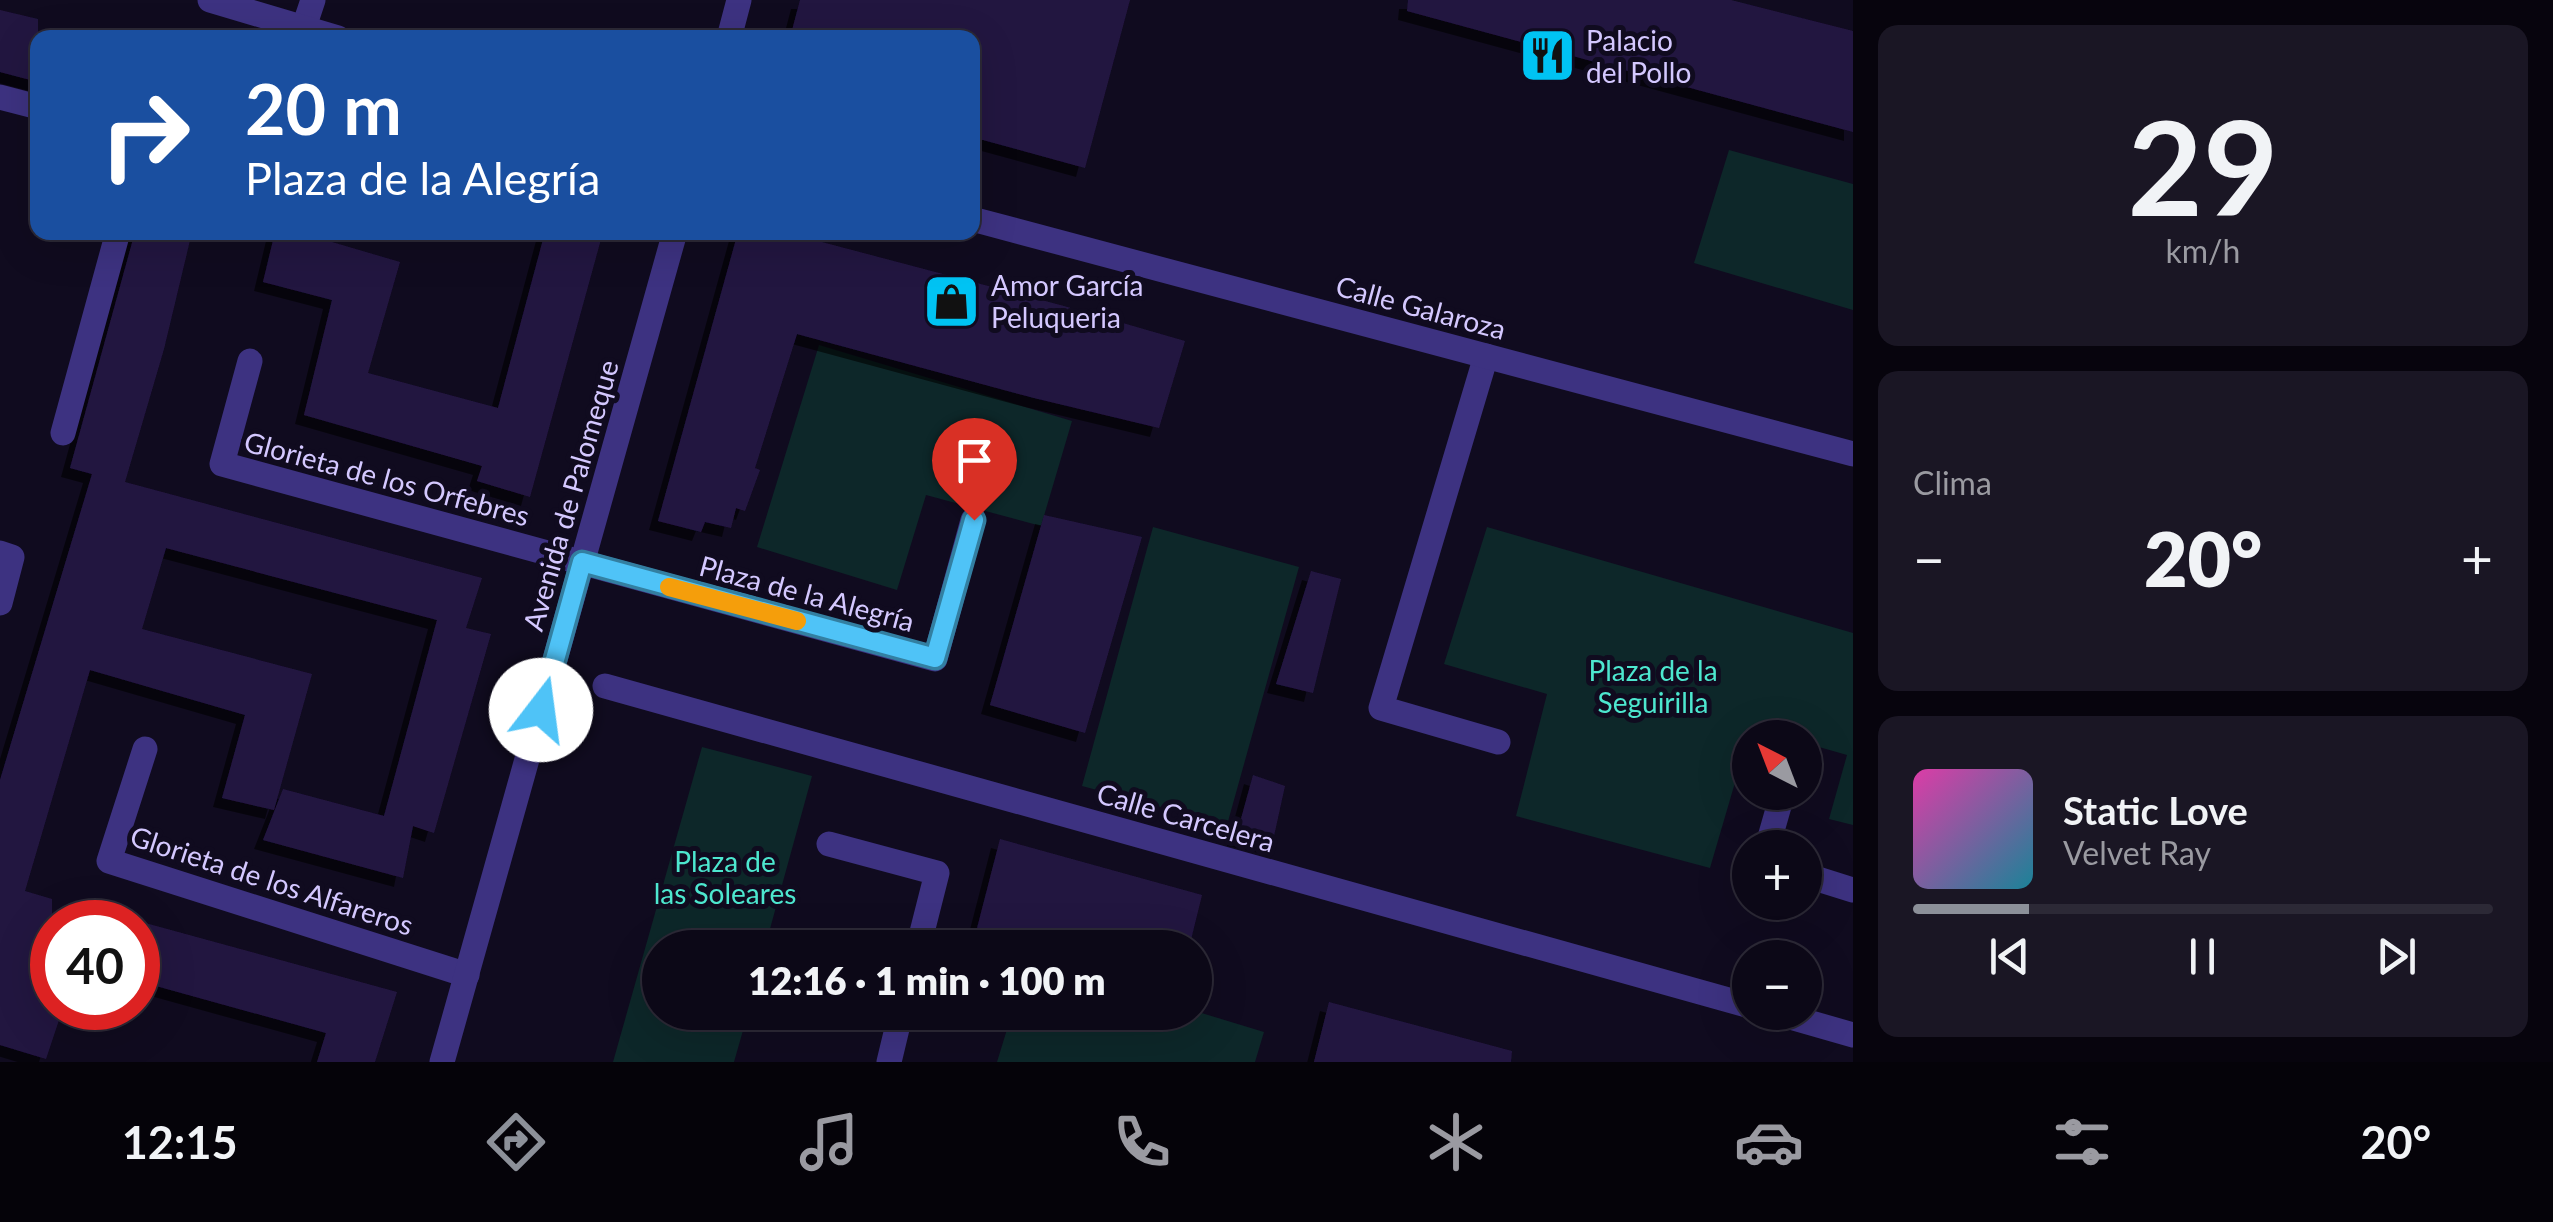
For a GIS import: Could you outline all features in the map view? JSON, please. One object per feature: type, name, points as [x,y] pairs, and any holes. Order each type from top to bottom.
[{"type":"street","points":[[210,0],[313,30]]},
{"type":"street","points":[[304,27],[313,0]]},
{"type":"street","points":[[731,30],[739,0]]},
{"type":"street","points":[[0,97],[30,105]]},
{"type":"street","name":"Calle Galaroza","points":[[980,221],[1853,454]]},
{"type":"street","points":[[62,432],[116,240]]},
{"type":"street","name":"Avenida de Palomeque","points":[[442,1062],[673,240]]},
{"type":"street","points":[[1486,356],[1381,708],[1498,742]]},
{"type":"street","name":"Glorieta de los Orfebres","points":[[250,360],[222,464],[582,562]]},
{"type":"street","name":"Plaza de la Alegría","points":[[582,562],[935,658],[974,520]]},
{"type":"street","points":[[0,552],[12,557],[0,603]]},
{"type":"street","name":"Calle Carcelera","points":[[606,686],[1732,1001]]},
{"type":"street","name":"Glorieta de los Alfareros","points":[[144,749],[109,861],[467,976]]},
{"type":"street","points":[[829,844],[936,873],[922,930]]},
{"type":"street","points":[[1822,880],[1853,890]]},
{"type":"street","points":[[1822,1026],[1853,1035]]},
{"type":"street","points":[[889,1062],[897,1030]]},
{"type":"green space","points":[[1729,150],[1853,184],[1853,310],[1694,263]]},
{"type":"green space","points":[[819,345],[1072,421],[1041,526],[926,495],[897,590],[757,547]]},
{"type":"green space","points":[[1153,527],[1299,567],[1227,825],[1082,786]]},
{"type":"green space","name":"Plaza de la Seguirilla","points":[[1487,527],[1853,633],[1853,825],[1829,819],[1847,755],[1822,748],[1822,720],[1732,720],[1732,793],[1710,868],[1516,816],[1547,694],[1444,664]]},
{"type":"green space","name":"Plaza de las Soleares","points":[[702,747],[812,776],[770,930],[650,930]]},
{"type":"green space","name":"Plaza de las Soleares","points":[[642,959],[642,1030],[743,1030],[734,1062],[613,1062]]},
{"type":"green space","points":[[1212,1016],[1264,1032],[1255,1062],[997,1062],[1007,1030],[1212,1030]]},
{"type":"building","points":[[800,0],[1130,0],[1085,168],[980,139],[980,30],[792,30]]},
{"type":"building","points":[[1408,0],[1731,0],[1853,31],[1853,132],[1407,11]]},
{"type":"building","points":[[0,10],[38,19],[38,30],[30,30],[30,80],[0,72]]},
{"type":"building","points":[[133,240],[190,240],[164,349],[125,482],[482,578],[466,628],[491,634],[434,833],[413,826],[403,878],[263,840],[283,789],[384,816],[437,620],[166,548],[142,629],[312,674],[274,810],[222,798],[245,715],[90,670],[25,891],[52,899],[30,900],[30,1030],[56,1030],[46,1059],[0,1045],[0,780],[92,474],[70,468]]},
{"type":"building","points":[[273,240],[325,240],[400,262],[368,373],[498,408],[543,240],[601,240],[530,497],[477,481],[482,466],[304,415],[332,300],[263,282]]},
{"type":"building","points":[[736,240],[814,240],[1185,341],[1159,428],[797,334],[745,511],[736,508],[731,528],[705,522],[701,532],[658,521]]},
{"type":"building","points":[[1044,515],[1142,537],[1085,733],[990,705]]},
{"type":"building","points":[[1311,571],[1341,579],[1313,693],[1276,684]]},
{"type":"building","points":[[1253,775],[1285,786],[1272,845],[1236,837]]},
{"type":"building","points":[[1000,839],[1202,895],[1193,930],[977,930]]},
{"type":"building","points":[[160,927],[397,992],[375,1062],[317,1062],[326,1033],[160,987]]},
{"type":"building","points":[[1329,1002],[1512,1051],[1511,1062],[1314,1062]]},
{"type":"slow traffic","points":[[669,587],[797,621]]},
{"type":"place","name":"Palacio del Pollo","points":[[1547,56]]},
{"type":"place","name":"Amor García Peluqueria","points":[[952,301]]},
{"type":"route","points":[[541,710],[582,562],[935,658],[974,520]]}]
